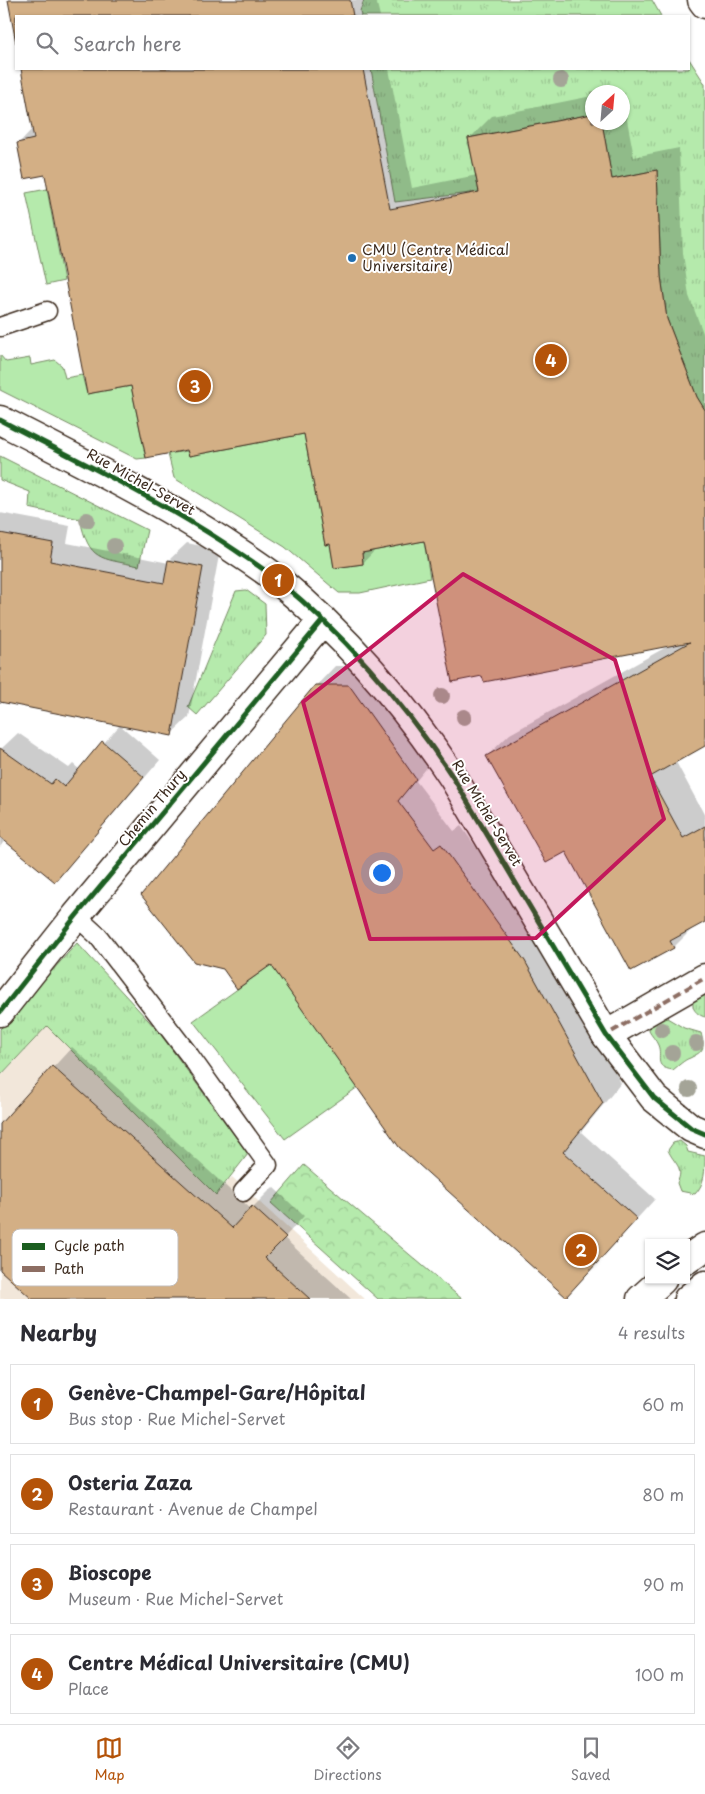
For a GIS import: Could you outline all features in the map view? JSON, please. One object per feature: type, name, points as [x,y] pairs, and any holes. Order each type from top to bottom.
[{"type":"street","points":[[702,0],[705,4]]},
{"type":"street","name":"Rue Michel-Servet","points":[[0,420],[199,526],[278,580],[324,620],[388,689],[432,745],[606,1035],[654,1098],[690,1128],[705,1134]]},
{"type":"street","name":"Chemin Thury","points":[[0,1012],[76,916],[324,620]]},
{"type":"street","points":[[606,1035],[705,978]]},
{"type":"street","points":[[690,1257],[705,1246]]},
{"type":"street","points":[[641,1299],[658,1284]]},
{"type":"street","points":[[688,1299],[705,1285]]},
{"type":"lane","points":[[0,327],[48,311]]},
{"type":"lane","points":[[76,916],[98,936],[116,958],[190,1056],[268,1165],[243,1192]]},
{"type":"highlighted area","points":[[463,574],[615,660],[664,819],[536,938],[370,939],[303,702]]},
{"type":"shaded area","points":[[47,1026],[216,1195],[232,1177],[365,1299],[0,1299],[0,1077]]},
{"type":"green space","points":[[364,0],[652,0],[660,15],[361,15],[360,11]]},
{"type":"green space","points":[[690,61],[705,84],[705,410],[697,397],[667,319],[661,276],[657,170],[612,179],[603,130],[630,130],[630,85],[585,85],[585,115],[468,138],[479,192],[395,202],[371,70],[690,70]]},
{"type":"green space","points":[[47,189],[64,281],[46,285],[26,193]]},
{"type":"green space","points":[[0,355],[6,362],[30,358],[31,365],[55,360],[62,366],[65,378],[82,375],[87,394],[131,386],[146,458],[137,459],[0,390]]},
{"type":"green space","points":[[304,434],[325,545],[330,544],[334,568],[363,564],[362,553],[424,541],[430,578],[360,593],[339,593],[285,547],[174,478],[168,454],[187,451],[189,456]]},
{"type":"green space","points":[[0,456],[147,530],[139,566],[106,559],[98,555],[88,543],[80,519],[29,508],[30,492],[0,480]]},
{"type":"green space","points":[[246,590],[265,604],[266,635],[197,715],[188,707],[236,591]]},
{"type":"green space","points":[[77,943],[159,1032],[248,1154],[216,1195],[47,1026],[0,1076],[0,1029]]},
{"type":"green space","points":[[271,965],[358,1087],[285,1139],[193,1021]]},
{"type":"green space","points":[[705,992],[705,1017],[697,1013],[693,1008],[693,1002]]},
{"type":"green space","points":[[662,1015],[684,1028],[701,1033],[702,1038],[703,1046],[701,1051],[673,1070],[662,1067],[660,1064],[658,1045],[649,1031],[650,1023]]},
{"type":"green space","points":[[680,1141],[686,1146],[688,1152],[705,1156],[703,1181],[695,1194],[680,1191],[677,1183],[680,1173],[679,1169],[668,1150],[673,1143]]},
{"type":"green space","points":[[304,1165],[462,1299],[378,1299],[271,1203]]},
{"type":"building","points":[[8,0],[350,0],[353,15],[15,15],[15,38]]},
{"type":"building","name":"CMU (Centre Médical Universitaire)","points":[[21,70],[363,70],[390,209],[479,192],[468,138],[585,115],[585,130],[603,130],[612,179],[657,170],[661,276],[667,319],[697,397],[705,410],[705,746],[650,777],[683,838],[705,826],[705,922],[670,941],[674,948],[631,971],[566,852],[546,863],[486,756],[690,642],[484,682],[482,676],[452,682],[424,541],[362,553],[363,564],[334,568],[330,544],[325,545],[304,434],[189,456],[187,450],[146,458],[131,386],[87,394],[45,175],[24,179],[17,143],[34,139]]},
{"type":"building","points":[[0,533],[53,543],[50,561],[164,583],[168,560],[203,567],[172,736],[0,702]]},
{"type":"building","points":[[315,685],[349,685],[416,779],[398,801],[434,849],[441,844],[525,961],[603,1103],[563,1152],[637,1219],[566,1297],[399,1147],[271,965],[237,989],[223,969],[194,962],[141,895]]},
{"type":"building","points":[[102,741],[144,777],[55,882],[0,837],[0,748],[51,784],[55,779],[64,787]]},
{"type":"building","points":[[52,1066],[232,1228],[252,1206],[286,1237],[265,1258],[310,1299],[32,1299],[18,1286],[178,1286],[178,1229],[12,1229],[12,1281],[0,1270],[0,1124]]},
{"type":"marked path","points":[[609,1039],[606,1035],[705,978]]},
{"type":"cycle path","points":[[0,420],[113,478],[223,542],[272,576],[304,603],[352,649],[416,725],[454,779],[606,1035],[654,1098],[691,1128],[705,1134]]},
{"type":"cycle path","points":[[0,1012],[76,916],[323,620]]},
{"type":"place","name":"CMU (Centre Médical Universitaire)","points":[[352,258]]},
{"type":"place","name":"Centre Médical Universitaire (CMU)","points":[[551,360]]},
{"type":"place","name":"Bioscope","points":[[195,386]]},
{"type":"place","name":"Genève-Champel-Gare/Hôpital","points":[[278,580]]},
{"type":"place","name":"Osteria Zaza","points":[[581,1250]]}]
